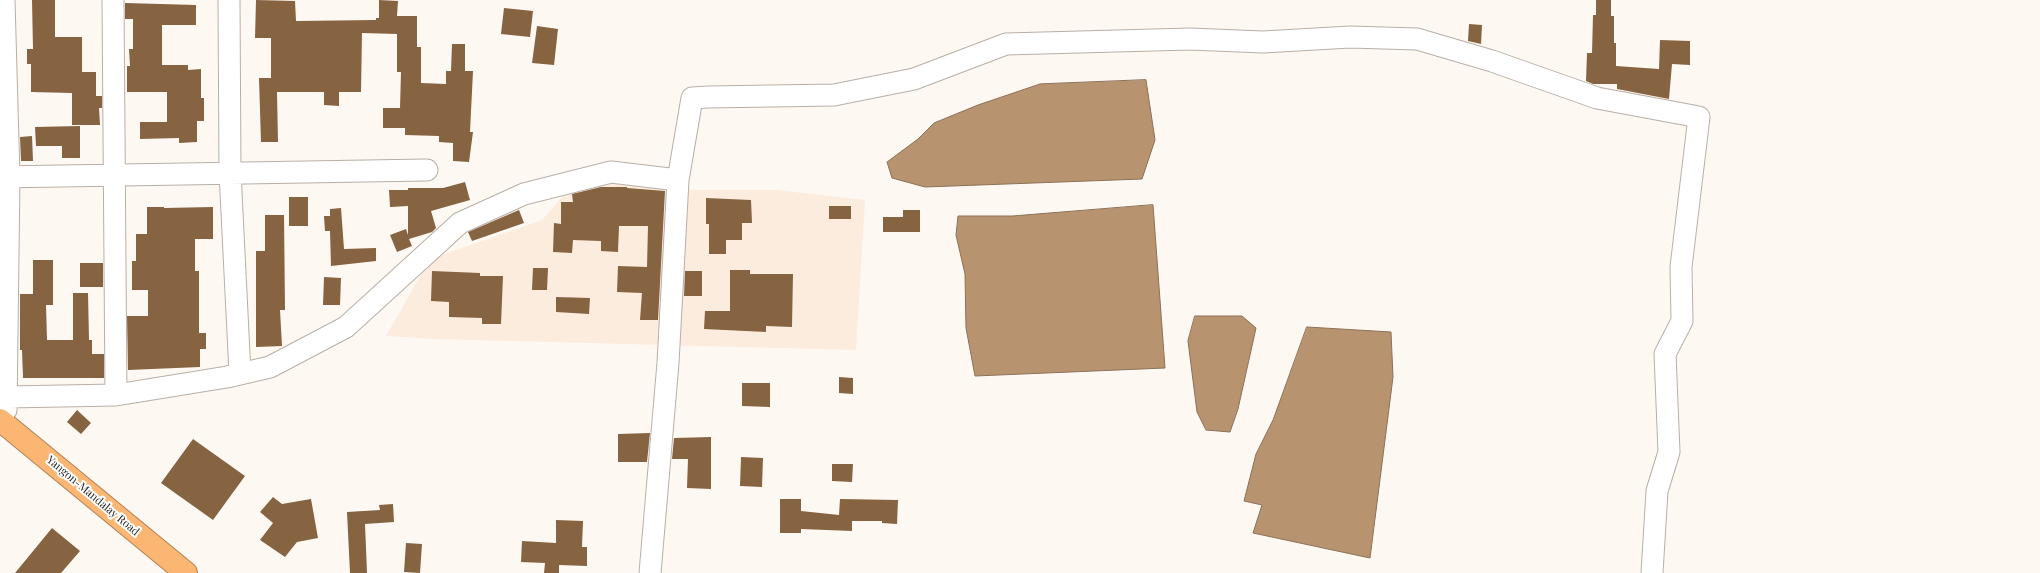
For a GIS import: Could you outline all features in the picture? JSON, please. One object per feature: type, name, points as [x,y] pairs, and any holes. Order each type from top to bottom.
[{"type":"highway","name":"Yangon-Mandalay Road","points":[[3,422],[186,573]]},
{"type":"street","points":[[3,422],[6,397],[4,0]]},
{"type":"street","points":[[113,0],[116,395]]},
{"type":"street","points":[[229,0],[230,172],[240,374]]},
{"type":"street","points":[[650,573],[668,363],[678,180],[692,98],[834,95],[914,79],[1006,44],[1190,39],[1263,42],[1350,37],[1417,39],[1492,61],[1597,98],[1699,117],[1681,267],[1682,321],[1666,354],[1669,452],[1657,491],[1652,573]]},
{"type":"street","points":[[5,177],[230,172],[427,170]]},
{"type":"street","points":[[6,397],[116,395],[240,374],[270,367],[346,327],[460,223],[524,194],[611,172],[678,180]]},
{"type":"shaded area","points":[[1146,80],[1155,140],[1142,179],[925,187],[892,178],[887,162],[918,139],[934,123],[978,105],[1040,84]]},
{"type":"shaded area","points":[[576,181],[697,190],[777,190],[865,200],[856,350],[434,339],[386,336],[430,259],[542,220]]},
{"type":"shaded area","points":[[1153,205],[1165,368],[975,376],[966,328],[965,274],[956,235],[958,216],[1012,216]]},
{"type":"shaded area","points":[[1195,316],[1242,316],[1256,328],[1238,409],[1230,432],[1206,430],[1197,412],[1188,341]]},
{"type":"shaded area","points":[[1307,327],[1391,332],[1393,377],[1370,558],[1253,533],[1262,505],[1244,501],[1256,454],[1273,420]]},
{"type":"building","points":[[32,0],[55,0],[55,37],[82,37],[82,72],[96,72],[96,96],[102,96],[102,108],[99,108],[100,125],[72,125],[72,93],[31,92],[31,64],[27,64],[27,49],[33,49]]},
{"type":"building","points":[[256,0],[295,1],[296,21],[376,20],[376,18],[379,18],[379,0],[398,1],[397,16],[417,16],[417,47],[421,47],[421,83],[446,84],[446,71],[451,71],[452,44],[465,44],[465,71],[473,71],[470,132],[473,132],[469,162],[453,161],[453,143],[439,142],[439,136],[405,135],[405,128],[383,128],[383,108],[400,108],[401,72],[397,72],[397,34],[362,33],[361,92],[339,92],[339,106],[324,105],[324,92],[277,92],[278,142],[261,142],[259,78],[271,78],[271,38],[255,38]]},
{"type":"building","points":[[1596,0],[1611,0],[1611,16],[1614,16],[1616,66],[1659,69],[1660,40],[1690,41],[1690,65],[1672,64],[1669,99],[1617,89],[1617,84],[1593,84],[1586,81],[1587,53],[1592,53],[1593,15],[1596,15]]},
{"type":"building","points":[[125,3],[196,5],[196,25],[162,25],[162,65],[188,65],[188,70],[201,69],[201,98],[204,98],[204,121],[197,121],[197,142],[179,143],[179,138],[140,139],[140,122],[167,122],[167,92],[127,92],[127,66],[130,66],[129,49],[133,49],[133,19],[125,19]]},
{"type":"building","points":[[504,8],[533,11],[530,37],[501,34]]},
{"type":"building","points":[[1469,24],[1482,25],[1481,44],[1468,41]]},
{"type":"building","points":[[537,26],[558,29],[554,65],[532,63]]},
{"type":"building","points":[[80,126],[80,158],[62,158],[62,146],[36,146],[35,127]]},
{"type":"building","points":[[32,136],[33,161],[21,161],[20,137]]},
{"type":"building","points":[[465,182],[470,200],[431,211],[436,228],[432,232],[409,239],[412,246],[397,252],[390,235],[406,229],[408,235],[408,206],[390,207],[389,190],[408,190],[408,188],[443,188]]},
{"type":"building","points":[[601,187],[627,187],[665,191],[658,320],[640,320],[642,293],[617,292],[618,266],[647,267],[648,226],[619,226],[618,252],[601,251],[601,241],[573,240],[572,253],[553,252],[554,223],[561,224],[561,202],[573,202],[572,194]]},
{"type":"building","points":[[289,197],[308,197],[308,226],[289,226]]},
{"type":"building","points":[[706,198],[751,200],[752,223],[742,223],[742,240],[726,240],[726,254],[709,254],[709,224],[706,224]]},
{"type":"building","points":[[829,206],[851,206],[851,219],[829,219]]},
{"type":"building","points":[[147,207],[213,207],[213,239],[195,239],[195,271],[199,271],[199,333],[206,333],[206,349],[200,349],[200,367],[128,370],[127,316],[148,316],[148,290],[132,290],[132,261],[136,261],[136,234],[147,234]]},
{"type":"building","points":[[341,208],[344,249],[376,248],[376,261],[331,266],[330,231],[325,231],[324,216],[330,216],[330,209]]},
{"type":"building","points":[[519,210],[524,223],[472,241],[468,232]]},
{"type":"building","points":[[903,210],[920,210],[920,232],[883,232],[883,217],[903,217]]},
{"type":"building","points":[[265,215],[284,215],[285,310],[280,310],[282,346],[256,347],[256,251],[265,251]]},
{"type":"building","points":[[33,260],[53,260],[53,305],[46,305],[47,340],[73,340],[73,293],[88,293],[89,340],[92,340],[92,354],[104,354],[104,378],[23,378],[22,350],[20,350],[20,294],[33,294]]},
{"type":"building","points":[[80,263],[103,263],[103,287],[80,287]]},
{"type":"building","points":[[533,268],[548,268],[547,290],[532,290]]},
{"type":"building","points":[[730,270],[750,270],[750,274],[793,274],[792,327],[766,326],[766,332],[704,329],[705,311],[730,311]]},
{"type":"building","points":[[432,271],[480,273],[480,276],[503,276],[501,324],[482,324],[482,318],[449,317],[449,302],[431,301]]},
{"type":"building","points":[[685,271],[702,271],[702,296],[684,296]]},
{"type":"building","points":[[324,277],[341,278],[340,305],[323,305]]},
{"type":"building","points":[[556,297],[590,298],[589,314],[556,312]]},
{"type":"building","points":[[839,377],[853,378],[853,394],[839,393]]},
{"type":"building","points":[[742,383],[770,383],[770,407],[742,406]]},
{"type":"building","points":[[77,410],[91,423],[81,434],[67,422]]},
{"type":"building","points":[[650,433],[647,462],[618,462],[618,434]]},
{"type":"building","points":[[711,437],[711,489],[687,488],[688,459],[672,459],[674,438]]},
{"type":"building","points":[[193,439],[245,476],[213,520],[161,483]]},
{"type":"building","points":[[741,457],[763,458],[762,487],[740,486]]},
{"type":"building","points":[[832,464],[853,464],[852,482],[832,481]]},
{"type":"building","points":[[273,497],[282,504],[311,499],[318,538],[297,542],[285,557],[260,540],[273,523],[260,512]]},
{"type":"building","points":[[780,499],[801,499],[801,511],[839,515],[840,499],[898,500],[897,524],[882,523],[882,521],[852,521],[852,531],[801,529],[801,533],[780,533]]},
{"type":"building","points":[[393,504],[394,522],[365,524],[367,573],[350,573],[347,512],[380,510],[379,505]]},
{"type":"building","points":[[556,520],[583,521],[582,547],[587,547],[587,566],[559,565],[559,573],[544,573],[545,563],[521,562],[522,541],[556,543]]},
{"type":"building","points":[[52,528],[80,551],[61,573],[15,573]]},
{"type":"building","points":[[406,543],[422,544],[420,573],[404,572]]}]
